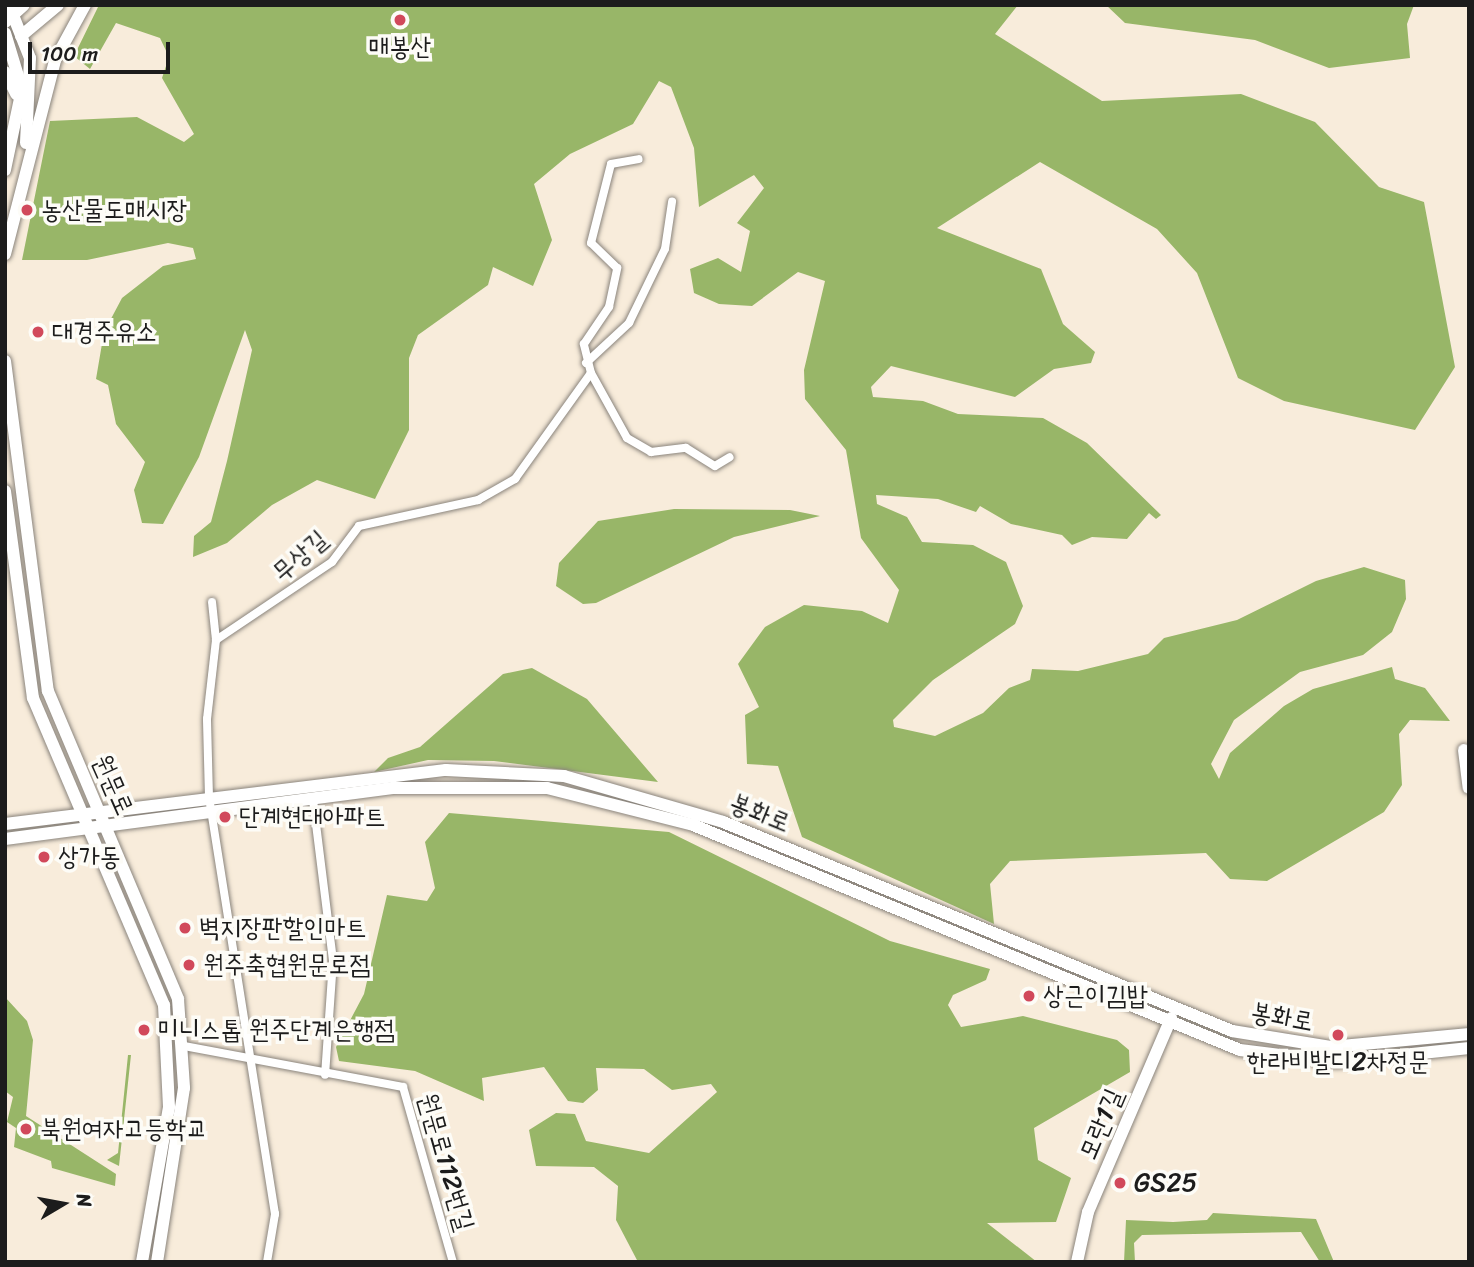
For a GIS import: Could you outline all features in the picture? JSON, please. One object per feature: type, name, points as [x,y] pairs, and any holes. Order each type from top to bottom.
[{"type":"street","points":[[5,252],[33,95],[25,33],[9,14],[24,5]]},
{"type":"street","points":[[5,170],[22,89],[7,41],[25,33],[58,5]]},
{"type":"street","points":[[5,252],[55,60],[85,5]]},
{"type":"street","points":[[5,72],[15,86],[16,115]]},
{"type":"street","points":[[639,159],[611,164],[591,243],[617,268],[609,307],[584,344],[586,363],[627,438],[651,452],[686,448],[715,466],[730,457]]},
{"type":"street","points":[[586,363],[629,323],[665,249],[672,202]]},
{"type":"street","name":"원문로","points":[[5,361],[46,682],[178,999],[184,1046],[184,1088],[157,1262]]},
{"type":"street","name":"무상길","points":[[216,640],[332,562],[359,526],[499,491],[515,479],[591,373]]},
{"type":"street","name":"원문로","points":[[5,491],[28,677],[164,1005],[170,1045],[169,1107],[142,1262]]},
{"type":"street","points":[[212,602],[216,640],[207,707],[209,797],[238,952],[250,1059],[275,1214],[267,1262]]},
{"type":"street","points":[[1464,750],[1469,788]]},
{"type":"street","name":"봉화로","points":[[5,824],[446,770],[503,770],[605,783],[723,822],[1174,1007],[1280,1044],[1331,1047],[1469,1034]]},
{"type":"street","name":"봉화로","points":[[90,829],[313,800],[493,783],[650,809],[1170,1024],[1286,1060],[1336,1062],[1469,1048]]},
{"type":"street","points":[[313,800],[332,961],[325,1075]]},
{"type":"street","points":[[5,839],[90,829]]},
{"type":"street","name":"모란1길","points":[[1077,1262],[1088,1212],[1170,1024],[1174,1007]]},
{"type":"street","points":[[170,1045],[184,1046]]},
{"type":"street","name":"원문로112번길","points":[[184,1046],[325,1075],[403,1087],[453,1262]]},
{"type":"green space","points":[[99,5],[1018,5],[995,34],[1102,101],[1241,94],[1315,122],[1379,187],[1424,202],[1455,367],[1415,430],[1284,401],[1238,378],[1197,273],[1157,229],[1040,162],[937,228],[1041,269],[1063,324],[1095,352],[1091,363],[1054,369],[1015,397],[891,366],[871,387],[873,397],[923,401],[958,414],[1043,418],[1087,443],[1161,515],[1156,519],[1149,513],[1127,539],[1092,537],[1072,545],[1062,535],[1011,524],[980,506],[976,512],[938,499],[876,495],[877,504],[907,517],[922,542],[973,545],[1006,562],[1023,606],[1015,624],[933,680],[893,720],[894,727],[935,736],[983,713],[1009,688],[1030,680],[1032,669],[1078,671],[1148,654],[1164,638],[1237,620],[1316,581],[1364,567],[1405,580],[1406,599],[1392,632],[1363,655],[1300,672],[1234,720],[1211,764],[1219,779],[1230,753],[1284,706],[1313,689],[1392,667],[1395,679],[1425,688],[1450,721],[1410,720],[1399,734],[1402,785],[1384,812],[1267,881],[1230,879],[1206,853],[1010,861],[990,884],[994,924],[802,837],[778,766],[747,764],[745,715],[759,707],[738,664],[765,627],[804,605],[862,611],[888,623],[899,590],[861,538],[846,450],[805,399],[804,370],[825,281],[798,272],[752,306],[719,304],[694,293],[690,269],[718,258],[741,272],[750,231],[737,223],[764,188],[754,175],[699,207],[694,148],[671,87],[659,81],[633,124],[570,154],[534,184],[552,240],[533,286],[493,267],[488,285],[418,335],[409,358],[409,430],[375,499],[317,480],[272,505],[227,543],[193,557],[194,536],[211,522],[227,461],[252,350],[245,330],[199,457],[163,524],[142,523],[134,490],[145,462],[116,424],[108,385],[96,379],[104,332],[122,298],[163,266],[196,259],[193,248],[168,243],[87,260],[22,260],[50,121],[137,117],[184,142],[194,134],[162,78],[169,57],[160,38],[116,23],[90,69],[74,56]]},
{"type":"green space","points":[[1106,5],[1414,5],[1407,24],[1410,58],[1329,68],[1255,40],[1125,23]]},
{"type":"green space","points":[[674,509],[790,510],[820,516],[734,537],[596,603],[583,604],[556,586],[559,563],[598,521]]},
{"type":"green space","points":[[532,668],[587,699],[658,782],[494,761],[428,760],[374,772],[388,758],[420,747],[503,674]]},
{"type":"green space","points":[[449,813],[669,832],[890,941],[990,969],[986,980],[953,995],[948,1005],[961,1027],[1023,1016],[1117,1040],[1129,1050],[1130,1072],[1034,1128],[1038,1160],[1071,1178],[1056,1222],[987,1223],[1037,1262],[638,1262],[616,1220],[618,1186],[594,1167],[536,1166],[529,1130],[556,1113],[575,1114],[586,1141],[649,1153],[717,1092],[711,1084],[672,1090],[644,1069],[596,1068],[598,1090],[583,1103],[568,1101],[544,1067],[482,1078],[484,1101],[415,1071],[339,1061],[336,1047],[364,994],[387,895],[427,901],[435,888],[425,842]]},
{"type":"green space","points":[[5,997],[27,1021],[33,1040],[26,1116],[116,1174],[115,1186],[52,1168],[51,1161],[14,1147],[16,1128],[7,1122],[13,1097],[5,1091]]},
{"type":"green space","points":[[128,1055],[131,1055],[119,1166],[107,1160],[118,1153]]},
{"type":"green space","points":[[1213,1213],[1316,1219],[1334,1262],[1320,1262],[1301,1232],[1142,1235],[1134,1243],[1135,1262],[1124,1262],[1126,1220],[1207,1220]]},
{"type":"place","name":"매봉산","points":[[400,20]]},
{"type":"place","name":"농산물도매시장","points":[[27,210]]},
{"type":"place","name":"대경주유소","points":[[38,332]]},
{"type":"place","name":"단계현대아파트","points":[[225,817]]},
{"type":"place","name":"상가동","points":[[44,857]]},
{"type":"place","name":"벽지장판할인마트","points":[[185,928]]},
{"type":"place","name":"원주축협원문로점","points":[[189,965]]},
{"type":"place","name":"상근이김밥","points":[[1029,996]]},
{"type":"place","name":"미니스톱 원주단계은행점","points":[[144,1030]]},
{"type":"place","name":"한라비발디2차정문","points":[[1338,1035]]},
{"type":"place","name":"북원여자고등학교","points":[[26,1129]]},
{"type":"place","name":"GS25","points":[[1120,1183]]}]
